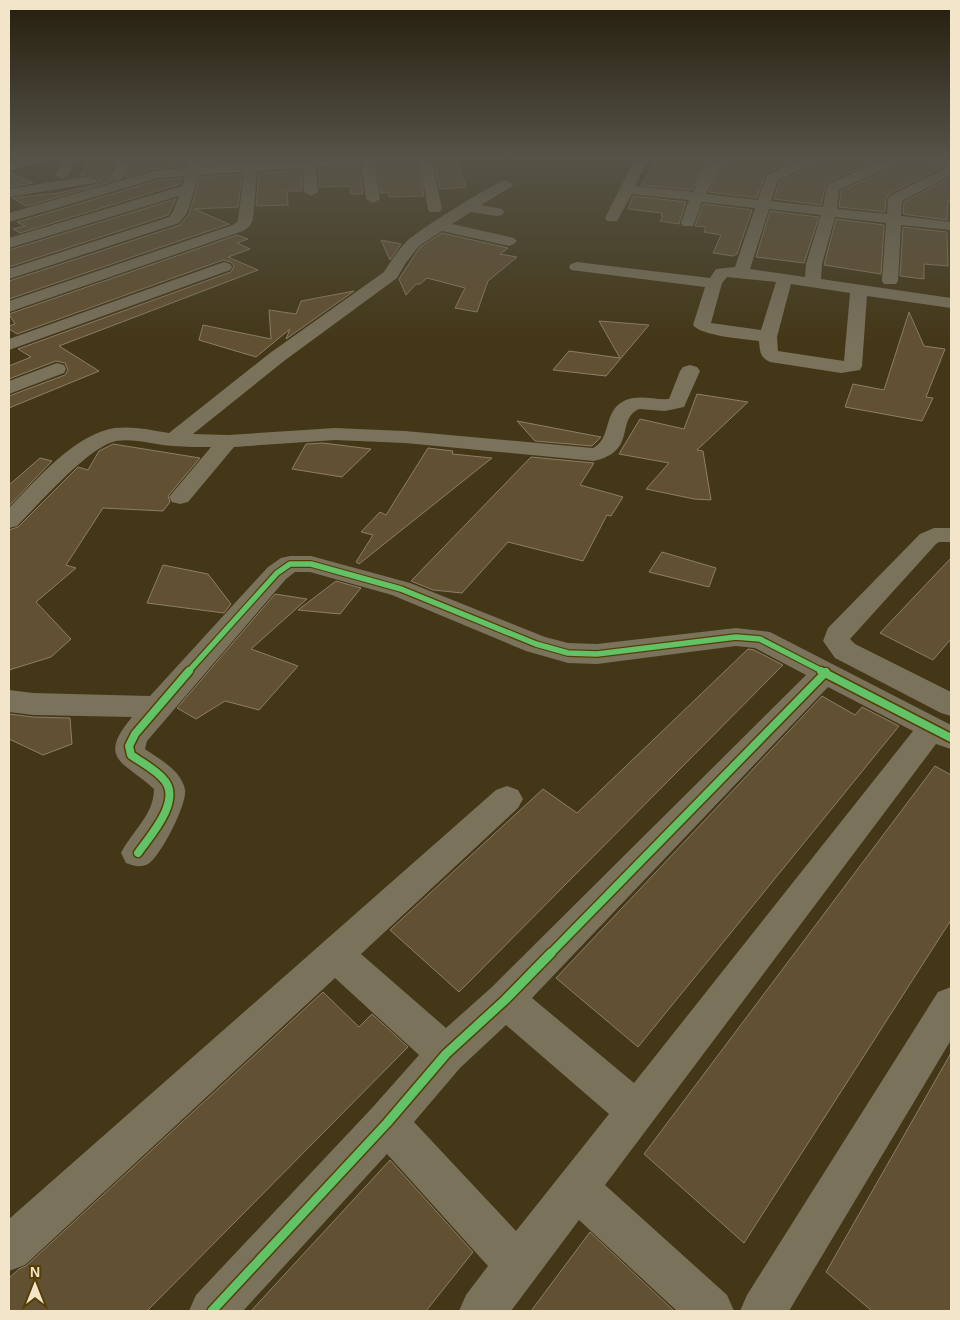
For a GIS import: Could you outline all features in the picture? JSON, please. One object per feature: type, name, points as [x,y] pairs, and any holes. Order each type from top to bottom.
[{"type":"street","points":[[9,243],[89,219]]},
{"type":"street","points":[[16,272],[175,219]]},
{"type":"street","points":[[9,307],[238,228],[245,223],[246,219]]},
{"type":"street","points":[[173,440],[277,357],[392,275],[406,251],[437,219]]},
{"type":"street","points":[[443,219],[509,241]]},
{"type":"street","points":[[688,223],[690,219]]},
{"type":"street","points":[[741,272],[758,219]]},
{"type":"street","points":[[813,282],[814,264],[827,219]]},
{"type":"street","points":[[883,219],[951,226]]},
{"type":"street","points":[[890,281],[895,220]]},
{"type":"street","points":[[9,261],[16,272],[58,290],[83,305]]},
{"type":"street","points":[[9,344],[83,305],[224,267]]},
{"type":"street","points":[[577,267],[714,283]]},
{"type":"street","points":[[768,337],[702,325],[714,283],[722,272],[741,272],[951,303]]},
{"type":"street","points":[[785,278],[768,337],[769,354],[774,357],[841,367],[853,366],[859,289]]},
{"type":"street","points":[[9,388],[56,369]]},
{"type":"street","points":[[9,521],[85,449],[100,439],[126,434],[173,440],[228,441],[335,434],[405,437],[594,455],[603,453],[610,446],[622,412],[627,407],[635,404],[664,405],[677,403],[690,371]]},
{"type":"street","points":[[180,497],[228,441]]},
{"type":"street","points":[[212,1311],[387,1123],[446,1054],[505,1000],[836,661],[837,634],[940,537]]},
{"type":"street","points":[[138,853],[166,812],[171,799],[170,789],[165,782],[129,751],[135,734],[277,572],[290,564],[311,564],[401,589],[536,644],[568,653],[596,654],[651,646],[749,637],[836,661],[947,714],[635,1110],[577,1189],[482,1311]]},
{"type":"street","points":[[9,701],[33,704],[157,707]]},
{"type":"street","points":[[9,1249],[506,799]]},
{"type":"street","points":[[335,954],[446,1054]]},
{"type":"street","points":[[505,1000],[635,1110]]},
{"type":"street","points":[[764,1311],[951,1005]]},
{"type":"street","points":[[387,1123],[517,1266]]},
{"type":"street","points":[[577,1189],[711,1311]]},
{"type":"building","points":[[28,219],[67,219],[20,233],[13,229],[25,226],[17,222]]},
{"type":"building","points":[[112,219],[157,219],[9,267],[9,250]]},
{"type":"building","points":[[185,219],[216,219],[229,224],[9,299],[9,281],[180,225]]},
{"type":"building","points":[[661,219],[681,219],[679,224],[660,221]]},
{"type":"building","points":[[698,219],[749,219],[737,254],[733,256],[713,253],[721,235],[704,232],[706,227],[695,226]]},
{"type":"building","points":[[768,219],[818,219],[804,263],[756,257]]},
{"type":"building","points":[[836,219],[884,225],[881,274],[824,265]]},
{"type":"building","points":[[903,227],[947,232],[948,266],[924,264],[924,279],[900,276]]},
{"type":"building","points":[[442,233],[508,248],[500,254],[517,257],[488,281],[477,312],[455,308],[465,288],[427,278],[420,284],[416,284],[406,295],[399,279],[420,247]]},
{"type":"building","points":[[237,235],[248,239],[237,243],[250,249],[228,257],[258,270],[59,346],[99,371],[9,408],[9,396],[65,375],[68,370],[65,363],[56,361],[9,379],[9,366],[31,357],[18,349],[231,272],[234,266],[231,262],[223,260],[17,334],[9,329],[9,326],[15,324],[9,314]]},
{"type":"building","points":[[381,240],[401,244],[390,260]]},
{"type":"building","points":[[354,291],[286,339],[290,329],[256,357],[199,340],[203,325],[271,339],[269,310],[296,314],[301,301]]},
{"type":"building","points":[[909,312],[924,346],[945,349],[926,397],[933,398],[922,421],[845,407],[853,384],[884,390]]},
{"type":"building","points":[[599,321],[649,325],[606,376],[553,370],[569,351],[620,358]]},
{"type":"building","points":[[697,394],[748,402],[697,450],[703,451],[711,500],[694,499],[646,489],[669,463],[619,454],[640,419],[684,429]]},
{"type":"building","points":[[517,421],[601,437],[592,446],[535,441]]},
{"type":"building","points":[[323,443],[371,449],[342,477],[292,469],[306,444]]},
{"type":"building","points":[[113,444],[200,458],[168,496],[170,502],[163,511],[103,508],[66,565],[76,568],[36,602],[71,639],[51,657],[9,670],[9,530],[18,527],[78,467],[88,470],[99,451]]},
{"type":"building","points":[[428,448],[453,451],[452,454],[492,458],[359,564],[356,562],[373,535],[361,532],[380,512],[386,515]]},
{"type":"building","points":[[531,457],[594,463],[580,485],[623,497],[611,516],[607,515],[583,561],[508,542],[462,593],[433,590],[411,581]]},
{"type":"building","points":[[40,458],[52,461],[9,506],[9,485]]},
{"type":"building","points":[[662,552],[716,568],[709,587],[649,572]]},
{"type":"building","points":[[951,558],[951,639],[933,660],[880,633]]},
{"type":"building","points":[[163,565],[208,574],[231,604],[224,613],[147,603]]},
{"type":"building","points":[[336,581],[361,588],[340,614],[298,610]]},
{"type":"building","points":[[275,594],[307,599],[251,649],[298,666],[259,710],[225,701],[196,719],[177,708]]},
{"type":"building","points":[[748,649],[754,650],[783,665],[459,992],[390,930],[543,789],[577,813]]},
{"type":"building","points":[[822,696],[855,715],[862,707],[899,726],[638,1047],[556,978]]},
{"type":"building","points":[[9,714],[70,718],[72,744],[43,755],[9,739]]},
{"type":"building","points":[[935,766],[951,775],[951,920],[744,1243],[644,1154]]},
{"type":"building","points":[[323,992],[359,1027],[372,1014],[408,1047],[147,1311],[9,1311],[9,1278],[19,1269],[26,1266]]},
{"type":"building","points":[[951,1053],[951,1311],[872,1311],[826,1272]]},
{"type":"building","points":[[390,1160],[473,1252],[426,1311],[251,1311]]},
{"type":"building","points":[[590,1232],[672,1309],[674,1311],[531,1311]]},
{"type":"cycle path","points":[[138,853],[162,818],[170,798],[169,789],[165,781],[131,755],[129,746],[135,734],[277,573],[290,564],[311,564],[401,589],[536,644],[568,653],[597,654],[736,637],[760,639],[951,738]]},
{"type":"cycle path","points":[[212,1311],[387,1123],[446,1054],[505,1000],[826,672]]}]
